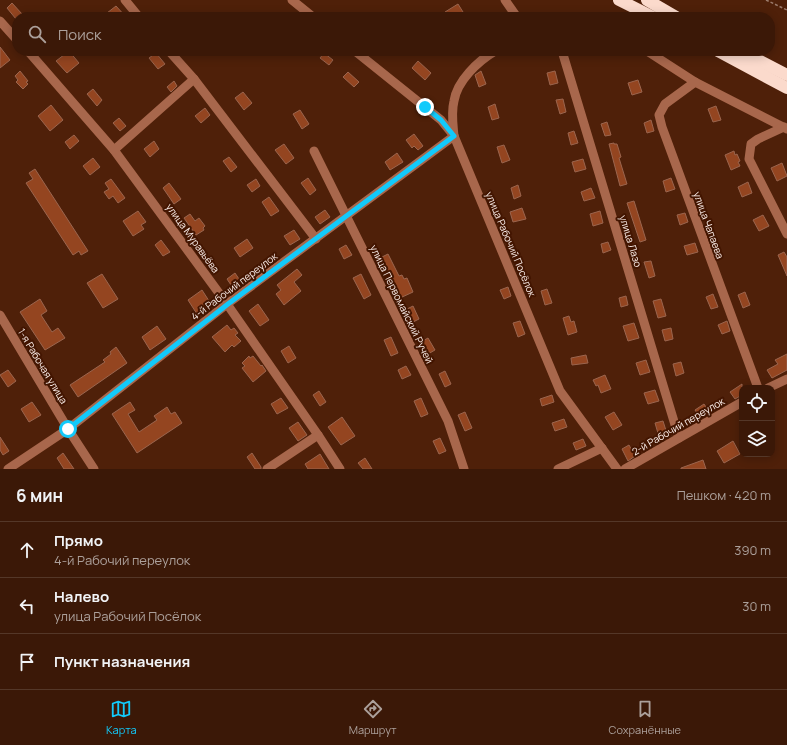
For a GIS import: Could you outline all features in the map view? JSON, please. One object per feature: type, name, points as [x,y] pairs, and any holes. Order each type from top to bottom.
[{"type":"highway","points":[[619,0],[643,12]]},
{"type":"highway","points":[[646,0],[667,12]]},
{"type":"highway","points":[[727,56],[787,88]]},
{"type":"highway","points":[[751,56],[787,75]]},
{"type":"street","points":[[125,0],[136,12]]},
{"type":"street","points":[[292,0],[307,12]]},
{"type":"street","points":[[505,0],[513,12]]},
{"type":"street","points":[[0,21],[12,34]]},
{"type":"street","name":"улица Муравьёва","points":[[32,56],[114,150],[228,304],[340,469]]},
{"type":"street","points":[[173,56],[194,79],[316,239]]},
{"type":"street","name":"улица Рабочий Посёлок","points":[[361,56],[441,120],[454,136],[560,391],[617,469]]},
{"type":"street","points":[[454,136],[452,117],[457,91],[476,66],[487,56]]},
{"type":"street","name":"улица Лазо","points":[[564,56],[679,438]]},
{"type":"street","points":[[655,56],[695,82],[785,128]]},
{"type":"street","points":[[114,150],[194,79]]},
{"type":"street","name":"улица Чапаева","points":[[695,82],[664,104],[660,115],[662,127],[757,385]]},
{"type":"street","points":[[785,128],[758,139],[751,144],[749,159],[787,234]]},
{"type":"street","name":"4-й Рабочий переулок","points":[[8,469],[68,429],[228,304],[454,136]]},
{"type":"street","name":"улица Первомайский Ручей","points":[[314,151],[448,421],[464,469]]},
{"type":"street","name":"1-я Рабочая улица","points":[[0,314],[68,429],[94,469]]},
{"type":"street","points":[[774,385],[787,379]]},
{"type":"street","name":"2-й Рабочий переулок","points":[[625,469],[739,404]]},
{"type":"street","points":[[267,469],[318,435]]},
{"type":"street","points":[[558,469],[602,448]]},
{"type":"path","points":[[766,0],[787,10]]},
{"type":"building","points":[[12,3],[20,12],[12,12],[12,14],[7,8]]},
{"type":"building","points":[[458,4],[463,12],[445,12]]},
{"type":"building","points":[[116,6],[121,12],[108,12]]},
{"type":"building","points":[[0,47],[10,60],[0,68]]},
{"type":"building","points":[[62,56],[73,56],[79,63],[67,73],[56,61]]},
{"type":"building","points":[[152,56],[158,56],[165,64],[158,69],[149,58]]},
{"type":"building","points":[[322,56],[328,56],[333,60],[329,65],[320,58]]},
{"type":"building","points":[[418,61],[431,73],[425,80],[412,68]]},
{"type":"building","points":[[20,71],[28,81],[26,82],[28,84],[23,89],[16,82],[18,80],[15,76]]},
{"type":"building","points":[[481,71],[486,84],[479,87],[475,75]]},
{"type":"building","points":[[555,71],[558,83],[550,85],[547,73]]},
{"type":"building","points":[[348,72],[359,82],[354,87],[343,77]]},
{"type":"building","points":[[638,80],[642,92],[632,95],[628,83]]},
{"type":"building","points":[[174,81],[177,86],[171,92],[167,87]]},
{"type":"building","points":[[93,89],[102,100],[97,106],[87,94]]},
{"type":"building","points":[[243,92],[252,103],[244,110],[235,98]]},
{"type":"building","points":[[563,99],[566,112],[560,114],[556,100]]},
{"type":"building","points":[[495,104],[499,118],[492,120],[488,107]]},
{"type":"building","points":[[51,105],[63,120],[50,131],[38,116]]},
{"type":"building","points":[[716,106],[721,120],[713,122],[708,109]]},
{"type":"building","points":[[205,108],[210,115],[201,123],[195,116]]},
{"type":"building","points":[[300,110],[309,124],[302,129],[293,114]]},
{"type":"building","points":[[119,118],[126,126],[120,131],[113,123]]},
{"type":"building","points":[[651,120],[654,131],[647,133],[644,123]]},
{"type":"building","points":[[607,122],[611,135],[605,136],[601,124]]},
{"type":"building","points":[[574,131],[578,143],[571,145],[568,133]]},
{"type":"building","points":[[414,134],[423,146],[418,150],[414,146],[412,148],[406,140]]},
{"type":"building","points":[[74,135],[79,141],[70,149],[65,142]]},
{"type":"building","points":[[154,141],[159,149],[150,157],[144,149]]},
{"type":"building","points":[[284,144],[294,158],[286,164],[275,150]]},
{"type":"building","points":[[609,144],[617,144],[621,157],[619,158],[627,184],[620,186]]},
{"type":"building","points":[[504,145],[510,160],[502,163],[497,147]]},
{"type":"building","points":[[734,151],[735,155],[737,154],[740,161],[738,162],[740,166],[731,170],[725,155]]},
{"type":"building","points":[[397,153],[403,162],[390,170],[385,162]]},
{"type":"building","points":[[229,157],[237,167],[231,172],[223,161]]},
{"type":"building","points":[[93,158],[100,167],[90,175],[83,166]]},
{"type":"building","points":[[583,159],[586,169],[575,172],[572,162]]},
{"type":"building","points":[[782,163],[787,176],[777,181],[771,168]]},
{"type":"building","points":[[35,169],[88,251],[81,255],[79,251],[73,255],[26,183],[33,179],[29,173]]},
{"type":"building","points":[[308,178],[316,190],[310,195],[301,183]]},
{"type":"building","points":[[671,178],[675,189],[666,192],[663,181]]},
{"type":"building","points":[[111,179],[125,198],[118,203],[113,196],[109,199],[104,192],[109,189],[105,183]]},
{"type":"building","points":[[256,179],[260,186],[252,192],[247,185]]},
{"type":"building","points":[[748,182],[752,193],[742,197],[738,187]]},
{"type":"building","points":[[169,183],[181,199],[174,204],[163,188]]},
{"type":"building","points":[[518,185],[521,196],[514,199],[511,188]]},
{"type":"building","points":[[591,188],[595,198],[584,201],[581,192]]},
{"type":"building","points":[[269,197],[279,211],[271,216],[262,202]]},
{"type":"building","points":[[634,201],[646,240],[640,242],[627,203]]},
{"type":"building","points":[[522,208],[526,219],[513,222],[510,212]]},
{"type":"building","points":[[325,210],[330,217],[320,224],[315,217]]},
{"type":"building","points":[[138,211],[146,222],[141,225],[144,229],[133,236],[123,221]]},
{"type":"building","points":[[600,211],[603,223],[593,226],[590,214]]},
{"type":"building","points":[[685,213],[688,222],[680,225],[677,215]]},
{"type":"building","points":[[190,214],[195,221],[199,218],[205,226],[203,228],[204,230],[196,235],[184,218]]},
{"type":"building","points":[[763,215],[769,226],[759,231],[753,220]]},
{"type":"building","points":[[294,230],[300,239],[290,245],[284,236]]},
{"type":"building","points":[[247,239],[253,248],[240,257],[234,248]]},
{"type":"building","points":[[161,240],[170,252],[163,256],[155,245]]},
{"type":"building","points":[[608,242],[611,250],[603,253],[601,244]]},
{"type":"building","points":[[695,243],[698,252],[687,255],[684,246]]},
{"type":"building","points":[[346,245],[352,255],[344,259],[339,249]]},
{"type":"building","points":[[784,252],[787,257],[787,276],[778,255]]},
{"type":"building","points":[[388,254],[399,276],[402,275],[404,279],[407,278],[413,292],[400,298],[382,257]]},
{"type":"building","points":[[651,261],[655,276],[649,278],[644,262]]},
{"type":"building","points":[[297,269],[302,275],[294,282],[301,291],[284,305],[276,294],[281,290],[277,285]]},
{"type":"building","points":[[235,273],[243,285],[235,291],[227,279]]},
{"type":"building","points":[[102,274],[118,299],[103,308],[87,283]]},
{"type":"building","points":[[361,274],[371,295],[364,299],[353,278]]},
{"type":"building","points":[[508,287],[511,296],[504,299],[500,290]]},
{"type":"building","points":[[547,289],[552,303],[545,305],[541,291]]},
{"type":"building","points":[[202,290],[211,304],[197,314],[188,300]]},
{"type":"building","points":[[745,292],[750,305],[743,308],[738,295]]},
{"type":"building","points":[[713,294],[718,307],[711,309],[706,297]]},
{"type":"building","points":[[626,296],[628,305],[621,307],[619,298]]},
{"type":"building","points":[[40,299],[47,311],[41,315],[52,332],[58,328],[65,338],[45,350],[20,312]]},
{"type":"building","points":[[661,299],[666,316],[658,318],[653,301]]},
{"type":"building","points":[[258,304],[269,320],[260,326],[249,311]]},
{"type":"building","points":[[413,306],[419,319],[413,322],[407,309]]},
{"type":"building","points":[[569,316],[571,322],[574,321],[577,332],[568,335],[563,318]]},
{"type":"building","points":[[520,321],[525,334],[518,337],[513,323]]},
{"type":"building","points":[[727,321],[730,331],[722,334],[718,325]]},
{"type":"building","points":[[634,323],[639,338],[628,341],[623,326]]},
{"type":"building","points":[[227,325],[231,330],[234,328],[238,333],[235,335],[241,341],[234,347],[232,345],[225,352],[212,337]]},
{"type":"building","points":[[157,326],[166,339],[150,350],[142,337]]},
{"type":"building","points":[[671,328],[673,339],[665,341],[662,330]]},
{"type":"building","points":[[391,337],[398,353],[391,356],[384,340]]},
{"type":"building","points":[[428,338],[435,350],[428,354],[421,342]]},
{"type":"building","points":[[289,346],[296,358],[288,363],[281,351]]},
{"type":"building","points":[[116,347],[127,363],[78,397],[70,385],[105,362],[103,360],[111,354],[110,352]]},
{"type":"building","points":[[787,354],[787,370],[772,378],[767,370],[778,364],[775,360]]},
{"type":"building","points":[[586,355],[588,363],[572,365],[571,358]]},
{"type":"building","points":[[249,356],[250,358],[253,356],[266,371],[253,382],[242,368],[245,366],[242,363]]},
{"type":"building","points":[[646,360],[650,372],[640,375],[636,363]]},
{"type":"building","points":[[681,362],[684,373],[676,376],[673,364]]},
{"type":"building","points":[[406,366],[411,375],[402,379],[398,370]]},
{"type":"building","points":[[8,370],[16,381],[8,387],[0,375]]},
{"type":"building","points":[[445,371],[451,384],[445,387],[439,374]]},
{"type":"building","points":[[605,375],[611,389],[601,393],[598,385],[596,386],[593,380]]},
{"type":"building","points":[[739,386],[739,397],[735,399],[730,392]]},
{"type":"building","points":[[655,390],[659,401],[648,404],[644,393]]},
{"type":"building","points":[[319,391],[326,402],[320,406],[313,395]]},
{"type":"building","points":[[552,395],[554,402],[542,406],[540,399]]},
{"type":"building","points":[[281,398],[288,408],[277,414],[271,404]]},
{"type":"building","points":[[421,398],[428,414],[421,417],[414,401]]},
{"type":"building","points":[[32,402],[41,415],[29,422],[21,409]]},
{"type":"building","points":[[130,402],[135,410],[128,414],[139,432],[157,420],[154,416],[167,407],[171,414],[175,412],[182,423],[137,453],[112,414]]},
{"type":"building","points":[[704,404],[708,410],[699,416],[695,410]]},
{"type":"building","points":[[465,412],[472,428],[465,431],[458,415]]},
{"type":"building","points":[[614,412],[622,425],[613,430],[605,417]]},
{"type":"building","points":[[342,417],[355,436],[341,445],[328,427]]},
{"type":"building","points":[[564,419],[567,427],[555,431],[552,423]]},
{"type":"building","points":[[663,421],[668,437],[660,440],[655,423]]},
{"type":"building","points":[[298,422],[307,435],[298,441],[289,428]]},
{"type":"building","points":[[0,437],[9,451],[3,455],[0,450]]},
{"type":"building","points":[[440,438],[446,451],[439,454],[433,441]]},
{"type":"building","points":[[583,439],[586,446],[576,450],[573,443]]},
{"type":"building","points":[[733,441],[739,455],[724,463],[717,451]]},
{"type":"building","points":[[629,445],[635,456],[628,461],[622,449]]},
{"type":"building","points":[[63,453],[74,469],[64,469],[57,458]]},
{"type":"building","points":[[252,453],[261,469],[255,469],[247,457]]},
{"type":"building","points":[[320,454],[329,469],[308,469],[305,464]]},
{"type":"building","points":[[365,458],[372,469],[363,469],[358,463]]},
{"type":"building","points":[[703,460],[706,469],[681,469],[681,468]]},
{"type":"route","points":[[68,429],[228,304],[454,136],[441,120],[425,107]]}]
